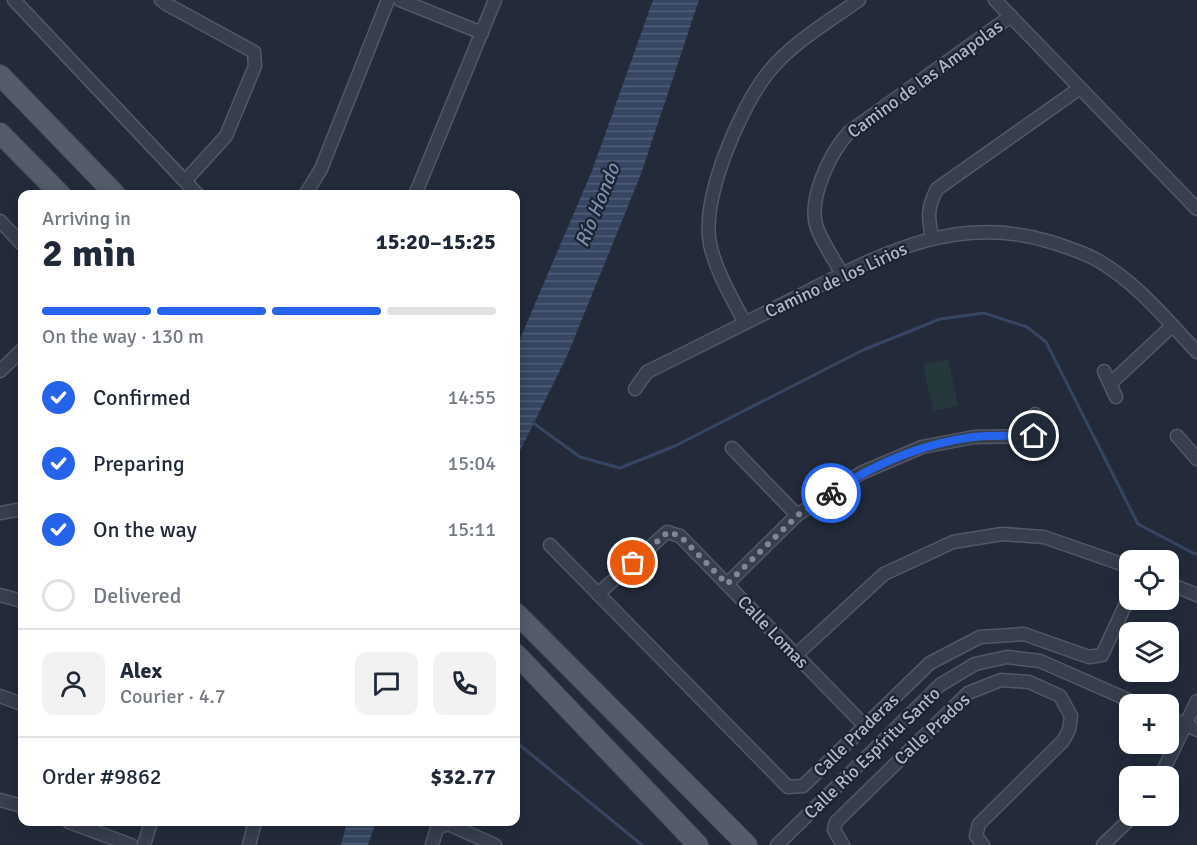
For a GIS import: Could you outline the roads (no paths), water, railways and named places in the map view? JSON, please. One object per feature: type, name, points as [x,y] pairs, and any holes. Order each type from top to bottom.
[{"type":"main road","points":[[0,75],[111,190]]},
{"type":"main road","points":[[0,133],[56,190]]},
{"type":"main road","points":[[520,617],[747,845]]},
{"type":"main road","points":[[520,658],[698,845]]},
{"type":"street","points":[[15,0],[193,190]]},
{"type":"street","points":[[161,0],[254,52],[255,66],[226,136],[185,181]]},
{"type":"street","points":[[308,190],[321,169],[388,0]]},
{"type":"street","points":[[400,0],[482,33]]},
{"type":"street","points":[[417,190],[495,0]]},
{"type":"street","points":[[745,323],[718,268],[710,242],[711,214],[716,184],[727,149],[743,112],[767,73],[796,46],[859,0]]},
{"type":"street","points":[[995,0],[1197,209]]},
{"type":"street","name":"Camino de las Amapolas","points":[[842,274],[817,227],[813,211],[832,154],[849,132],[1011,16]]},
{"type":"street","points":[[932,237],[928,220],[929,205],[937,189],[1080,88]]},
{"type":"street","points":[[0,221],[18,240]]},
{"type":"street","name":"Camino de los Lirios","points":[[635,390],[647,372],[842,274],[890,252],[932,237],[970,232],[1003,232],[1038,238],[1097,260],[1146,297],[1197,352]]},
{"type":"street","points":[[1110,384],[1172,326]]},
{"type":"street","points":[[2,367],[18,353]]},
{"type":"street","points":[[1104,371],[1116,397]]},
{"type":"street","points":[[727,584],[798,515],[861,473],[922,447],[974,437],[1034,436],[1035,414]]},
{"type":"street","points":[[1177,436],[1197,459]]},
{"type":"street","points":[[1188,447],[1197,438]]},
{"type":"street","points":[[732,448],[798,515]]},
{"type":"street","points":[[744,459],[753,450]]},
{"type":"street","points":[[0,513],[18,510]]},
{"type":"street","name":"Calle Lomas","points":[[598,594],[668,532],[680,536],[865,726]]},
{"type":"street","points":[[796,655],[884,574],[953,542],[1002,534],[1044,537],[1119,563]]},
{"type":"street","name":"Calle Praderas","points":[[550,545],[788,787],[804,786],[930,663],[980,637],[1024,634],[1089,657],[1101,655],[1123,610]]},
{"type":"street","points":[[1179,588],[1197,595]]},
{"type":"street","points":[[0,594],[18,600]]},
{"type":"street","name":"Calle Río Espíritu Santo","points":[[777,845],[940,686],[975,664],[1007,657],[1040,661],[1119,696]]},
{"type":"street","name":"Calle Prados","points":[[843,845],[834,830],[836,822],[968,693],[1001,680],[1029,682],[1060,696],[1071,716],[1069,730],[1063,741],[979,824],[976,836],[982,845]]},
{"type":"street","points":[[0,696],[18,703]]},
{"type":"street","points":[[1167,766],[1192,727],[1197,701]]},
{"type":"street","points":[[0,800],[18,805]]},
{"type":"street","points":[[80,826],[131,845]]},
{"type":"street","points":[[144,845],[151,826]]},
{"type":"street","points":[[249,845],[254,826]]},
{"type":"street","points":[[432,845],[437,828],[442,826]]},
{"type":"street","points":[[452,826],[495,845]]},
{"type":"street","points":[[1103,845],[1123,826]]},
{"type":"water","name":"Río Hondo","points":[[653,0],[699,0],[641,174],[567,356],[520,451],[520,339],[592,171]]},
{"type":"water","points":[[346,826],[375,826],[368,845],[341,845]]},
{"type":"waterway","points":[[532,422],[580,457],[620,468],[675,446],[863,350],[940,319],[984,313],[1027,327],[1046,342],[1138,524],[1197,554]]},
{"type":"waterway","points":[[520,745],[642,845]]}]
